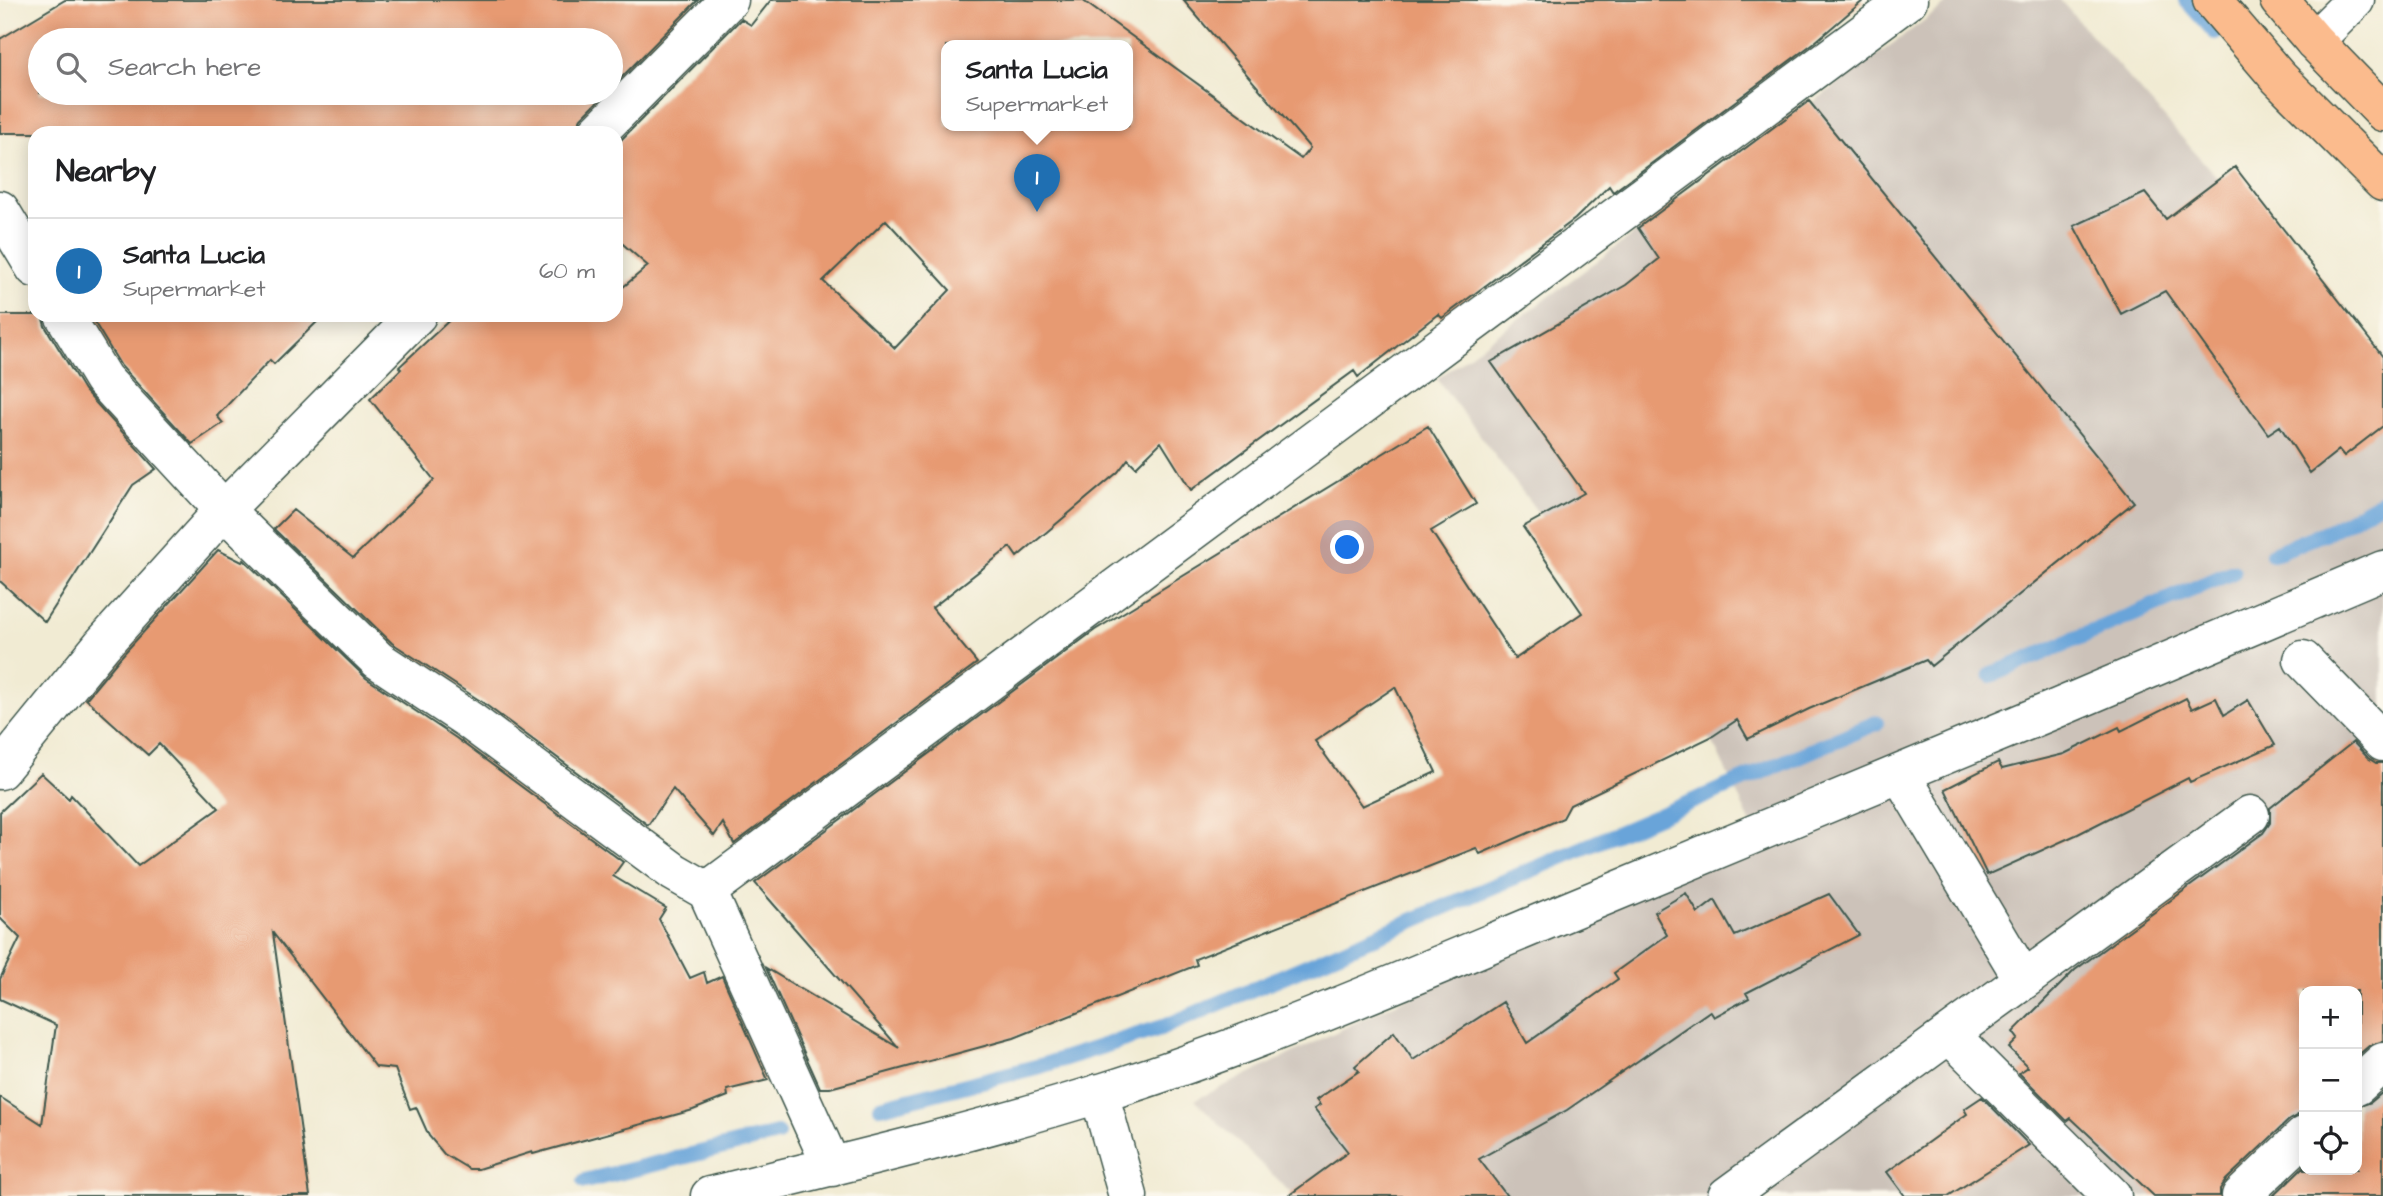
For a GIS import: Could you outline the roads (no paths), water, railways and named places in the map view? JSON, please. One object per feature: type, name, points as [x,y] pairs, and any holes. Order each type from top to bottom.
[{"type":"main road","points":[[2212,0],[2278,77],[2383,183]]},
{"type":"main road","points":[[2279,0],[2314,41],[2383,112]]},
{"type":"street","points":[[604,126],[729,0]]},
{"type":"street","points":[[706,891],[1908,0]]},
{"type":"street","points":[[2314,41],[2355,0]]},
{"type":"street","points":[[0,211],[28,257]]},
{"type":"street","points":[[68,322],[103,379],[224,510],[378,660],[468,720],[674,872],[706,891],[832,1167]]},
{"type":"street","points":[[0,770],[102,645],[224,510],[410,322]]},
{"type":"street","points":[[710,1196],[832,1167],[1098,1093],[1196,1060],[1324,1012],[1901,775],[2383,570]]},
{"type":"street","points":[[2303,660],[2383,742]]},
{"type":"street","points":[[1901,775],[2023,979]]},
{"type":"street","points":[[1727,1196],[2250,815]]},
{"type":"street","points":[[1950,1035],[2112,1196]]},
{"type":"street","points":[[2362,1081],[2383,1062]]},
{"type":"street","points":[[1098,1093],[1128,1196]]},
{"type":"street","points":[[2241,1196],[2299,1141]]},
{"type":"waterway","points":[[2186,0],[2215,32]]},
{"type":"waterway","points":[[2273,554],[2331,530],[2383,501]]},
{"type":"waterway","points":[[1991,675],[2233,572]]},
{"type":"waterway","points":[[881,1107],[1040,1066],[1166,1026],[1876,723]]},
{"type":"waterway","points":[[585,1181],[777,1134]]},
{"type":"place","name":"Santa Lucia","points":[[1037,212]]}]
